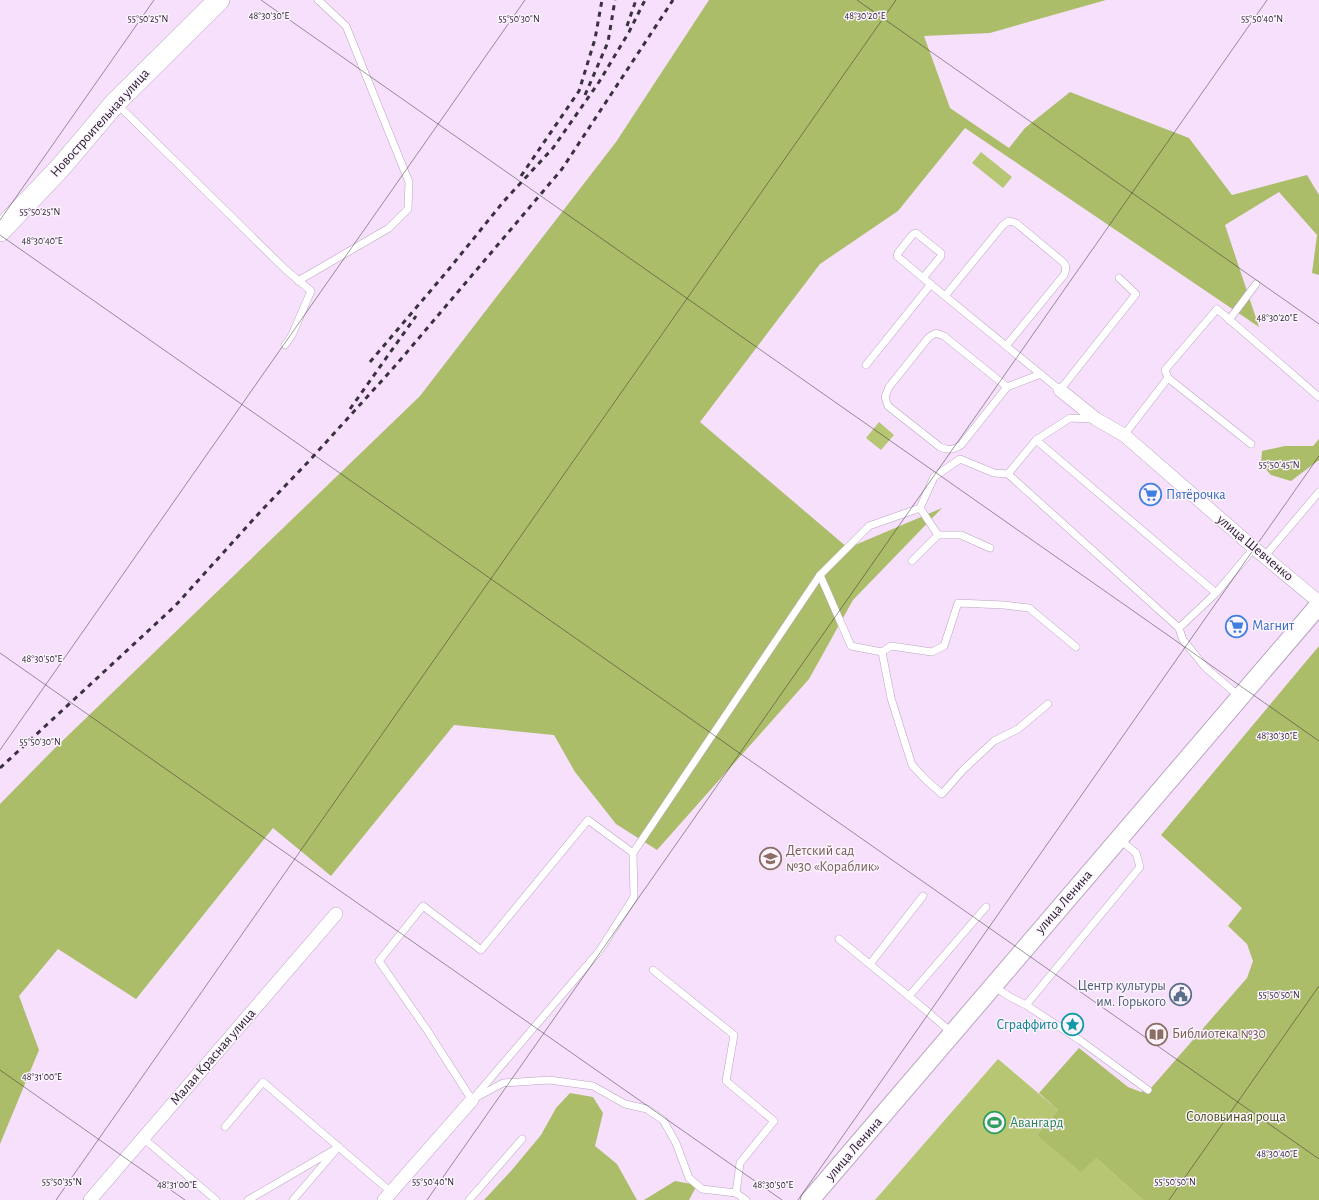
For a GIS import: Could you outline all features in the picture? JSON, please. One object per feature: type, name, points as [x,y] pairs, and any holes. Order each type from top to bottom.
[{"type":"main road","name":"Новостроительная улица","points":[[0,231],[60,168],[115,103],[219,0]]},
{"type":"main road","name":"улица Ленина","points":[[810,1200],[1319,605]]},
{"type":"street","name":"улица Шевченко","points":[[1060,390],[1096,419],[1124,435],[1319,602]]},
{"type":"street","name":"Малая Красная улица","points":[[90,1200],[336,914]]},
{"type":"street","points":[[386,1198],[472,1100]]},
{"type":"lane","points":[[298,280],[389,228],[408,209],[409,182],[346,26],[318,0]]},
{"type":"lane","points":[[115,103],[285,269],[311,291],[292,335],[285,345]]},
{"type":"lane","points":[[945,296],[1003,225],[1006,222],[1016,223],[1063,262],[1066,270],[1064,275],[1006,346]]},
{"type":"lane","points":[[923,278],[941,254],[934,246],[916,233],[913,234],[898,253],[898,256],[923,278],[1060,390],[1136,294],[1119,278]]},
{"type":"lane","points":[[866,365],[931,284]]},
{"type":"lane","points":[[1229,320],[1256,284]]},
{"type":"lane","points":[[1251,444],[1168,378],[1165,370],[1216,309],[1319,397]]},
{"type":"lane","points":[[1007,387],[944,336],[936,334],[932,335],[925,343],[889,388],[885,397],[888,406],[940,447],[950,450],[960,445],[1007,387],[1040,374]]},
{"type":"lane","points":[[1124,435],[1168,378]]},
{"type":"lane","points":[[1008,474],[1036,440],[1070,418],[1096,419]]},
{"type":"lane","points":[[1036,440],[1216,593]]},
{"type":"lane","points":[[472,1100],[600,950],[634,897],[633,853],[820,575],[869,526],[920,508],[934,477],[960,459],[994,473],[1008,474],[1179,628],[1183,640],[1205,667],[1240,697]]},
{"type":"lane","points":[[1179,628],[1259,552],[1319,492]]},
{"type":"lane","points":[[920,508],[938,535]]},
{"type":"lane","points":[[912,561],[938,535],[961,535],[990,548]]},
{"type":"lane","points":[[820,575],[850,646],[882,652],[892,646],[932,652],[944,646],[958,603],[1004,605],[1029,608],[1076,647]]},
{"type":"lane","points":[[882,652],[891,698],[912,765],[942,794],[963,770],[994,741],[1018,729],[1048,704]]},
{"type":"lane","points":[[472,1100],[427,1030],[379,961],[423,906],[481,950],[588,820],[633,853]]},
{"type":"lane","points":[[1026,1005],[1140,867],[1136,853],[1119,839]]},
{"type":"lane","points":[[870,964],[923,896]]},
{"type":"lane","points":[[909,996],[986,907]]},
{"type":"lane","points":[[838,939],[952,1033]]},
{"type":"lane","points":[[653,970],[734,1035],[726,1081],[774,1121],[740,1163],[736,1193]]},
{"type":"lane","points":[[993,986],[1026,1005],[1080,1041],[1148,1090]]},
{"type":"lane","points":[[472,1100],[503,1083],[549,1080],[593,1086],[625,1104],[647,1109],[663,1120],[676,1143],[689,1178],[702,1189],[736,1193],[746,1200]]},
{"type":"lane","points":[[225,1127],[263,1082],[339,1147],[386,1198]]},
{"type":"lane","points":[[143,1138],[216,1200]]},
{"type":"lane","points":[[469,1200],[522,1139]]},
{"type":"lane","points":[[248,1200],[339,1147]]},
{"type":"lane","points":[[293,1200],[339,1147]]},
{"type":"green space","points":[[709,0],[1106,0],[990,33],[924,36],[950,108],[1009,148],[1025,128],[1070,92],[1189,138],[1232,195],[1307,175],[1319,195],[1319,275],[1312,273],[1317,235],[1279,192],[1225,225],[1259,327],[965,128],[898,211],[820,264],[700,422],[848,548],[942,508],[853,600],[809,679],[657,850],[616,824],[575,772],[554,735],[454,725],[331,876],[273,828],[136,999],[58,949],[19,996],[39,1050],[0,1144],[0,804],[55,748],[420,396],[616,142]]},
{"type":"green space","points":[[981,152],[1012,177],[1003,188],[972,163]]},
{"type":"green space","points":[[879,422],[894,435],[881,450],[866,438]]},
{"type":"green space","points":[[1319,439],[1319,460],[1291,481],[1271,475],[1261,464],[1262,451],[1285,446],[1313,446]]},
{"type":"green space","name":"Соловьиная роща","points":[[1319,646],[1319,1200],[1143,1200],[1096,1158],[1081,1172],[1037,1135],[1058,1110],[1039,1093],[1079,1048],[1128,1087],[1141,1092],[1151,1088],[1247,978],[1253,961],[1247,944],[1228,926],[1242,908],[1161,835]]},
{"type":"green space","name":"Авангард","points":[[998,1059],[1058,1110],[1037,1135],[1096,1158],[1143,1200],[875,1200]]},
{"type":"green space","points":[[570,1093],[593,1097],[603,1113],[595,1146],[617,1164],[637,1200],[484,1200],[541,1135],[556,1108]]},
{"type":"green space","points":[[675,1181],[697,1185],[689,1200],[644,1200]]},
{"type":"railway","points":[[521,176],[579,91],[595,39],[602,0]]},
{"type":"railway","points":[[585,95],[608,42],[615,0]]},
{"type":"railway","points":[[627,26],[636,0]]},
{"type":"railway","points":[[370,362],[449,269],[504,201],[553,148],[599,82],[629,32],[645,0]]},
{"type":"railway","points":[[0,768],[175,606],[396,365],[562,169],[673,0]]},
{"type":"railway","points":[[350,409],[416,316]]},
{"type":"place","name":"Пятёрочка","points":[[1151,495]]},
{"type":"place","name":"Магнит","points":[[1237,626]]},
{"type":"place","name":"Детский сад №30 «Кораблик»","points":[[771,859]]},
{"type":"place","name":"Центр культуры им. Горького","points":[[1181,994]]},
{"type":"place","name":"Сграффито","points":[[1073,1025]]},
{"type":"place","name":"Библиотека №30","points":[[1157,1034]]},
{"type":"place","name":"Авангард","points":[[995,1123]]}]
